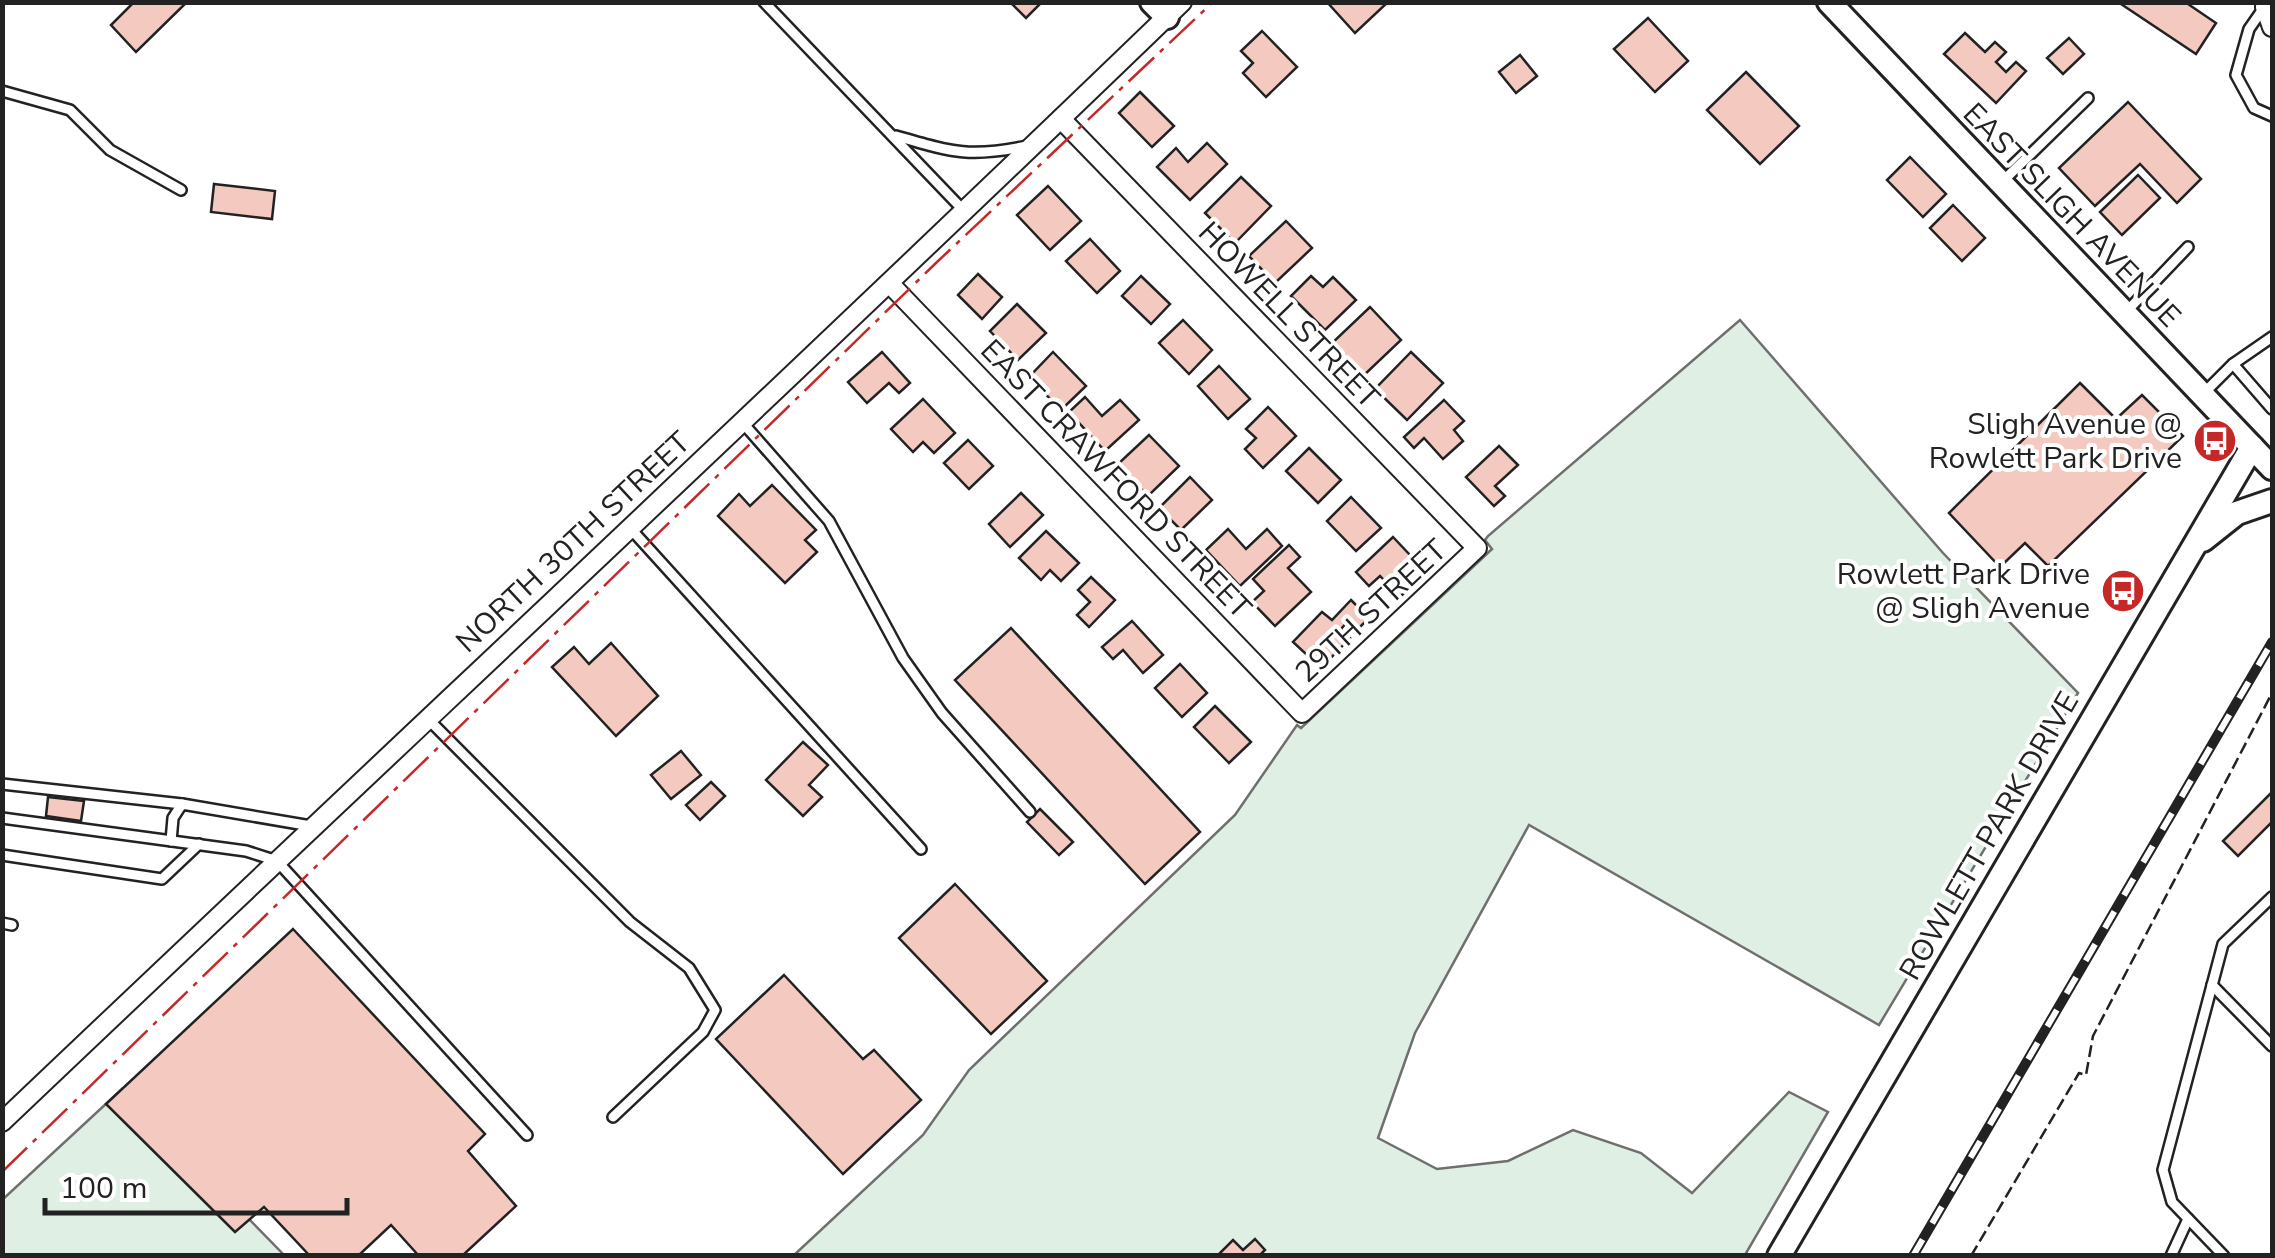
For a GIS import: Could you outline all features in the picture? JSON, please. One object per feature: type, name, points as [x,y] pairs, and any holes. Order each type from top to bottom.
[{"type":"street","name":"EAST SLIGH AVENUE","points":[[1829,2],[2272,466]]},
{"type":"street","points":[[2263,4],[2272,27]]},
{"type":"street","name":"NORTH 30TH STREET","points":[[2,1122],[628,526],[890,284],[1061,119],[1167,7]]},
{"type":"street","name":"HOWELL STREET","points":[[1061,119],[1477,548]]},
{"type":"street","name":"EAST CRAWFORD STREET","points":[[890,284],[1302,713]]},
{"type":"street","name":"ROWLETT PARK DRIVE","points":[[1778,1256],[2252,447]]},
{"type":"street","points":[[2192,549],[2237,513],[2272,501]]},
{"type":"street","name":"29TH STREET","points":[[1302,713],[1477,548]]},
{"type":"lane","points":[[764,2],[965,212]]},
{"type":"lane","points":[[772,11],[782,2]]},
{"type":"lane","points":[[2263,4],[2250,29],[2236,75],[2254,108],[2272,116]]},
{"type":"lane","points":[[2,91],[70,110],[110,150],[181,190]]},
{"type":"lane","points":[[2001,183],[2088,98]]},
{"type":"lane","points":[[891,135],[979,156],[1034,145]]},
{"type":"lane","points":[[2125,313],[2188,246]]},
{"type":"lane","points":[[2202,395],[2233,364],[2272,337]]},
{"type":"lane","points":[[2233,364],[2272,409]]},
{"type":"lane","points":[[742,422],[830,521],[902,658],[942,713],[1030,812]]},
{"type":"lane","points":[[628,526],[921,849]]},
{"type":"lane","points":[[427,718],[630,922],[690,968],[715,1010],[703,1032],[613,1117]]},
{"type":"lane","points":[[2,784],[182,804],[313,826]]},
{"type":"lane","points":[[171,840],[173,818],[182,804]]},
{"type":"lane","points":[[2,818],[199,844],[277,861],[527,1135]]},
{"type":"lane","points":[[2,855],[162,878],[199,844]]},
{"type":"lane","points":[[2224,1256],[2167,1194],[2163,1170],[2223,944],[2272,896]]},
{"type":"lane","points":[[2212,985],[2272,1046]]},
{"type":"lane","points":[[2171,1256],[2188,1219]]},
{"type":"green space","points":[[1740,320],[1943,553],[2078,693],[1879,1025],[1529,825],[1415,1033],[1378,1138],[1437,1169],[1508,1161],[1573,1130],[1641,1153],[1692,1193],[1789,1092],[1828,1112],[1745,1255],[793,1256],[923,1135],[969,1070],[1235,815],[1297,725],[1301,728],[1492,549],[1485,540],[1488,536]]},
{"type":"green space","points":[[122,1089],[284,1255],[3,1255],[2,1200]]},
{"type":"building","points":[[134,2],[187,2],[136,52],[111,25]]},
{"type":"building","points":[[1010,2],[1042,2],[1026,18]]},
{"type":"building","points":[[1327,2],[1388,2],[1355,33]]},
{"type":"building","points":[[2118,2],[2185,2],[2216,23],[2196,54]]},
{"type":"building","points":[[1648,18],[1688,61],[1655,92],[1614,49]]},
{"type":"building","points":[[1262,31],[1297,67],[1266,97],[1243,73],[1253,63],[1241,51]]},
{"type":"building","points":[[1965,33],[1985,52],[1995,42],[2006,52],[1996,62],[2006,72],[2016,62],[2026,71],[1996,103],[1944,54]]},
{"type":"building","points":[[2069,38],[2084,54],[2063,74],[2047,58]]},
{"type":"building","points":[[1520,55],[1537,76],[1516,93],[1499,72]]},
{"type":"building","points":[[1746,72],[1799,126],[1760,164],[1707,110]]},
{"type":"building","points":[[1140,92],[1174,126],[1152,147],[1119,113]]},
{"type":"building","points":[[2128,102],[2201,179],[2177,203],[2140,164],[2095,206],[2059,168]]},
{"type":"building","points":[[1207,143],[1227,164],[1190,200],[1157,167],[1176,148],[1188,162]]},
{"type":"building","points":[[1910,157],[1946,194],[1923,217],[1887,180]]},
{"type":"building","points":[[2138,175],[2160,198],[2122,235],[2100,212]]},
{"type":"building","points":[[1241,177],[1271,206],[1235,243],[1205,213]]},
{"type":"building","points":[[214,184],[275,191],[272,219],[211,212]]},
{"type":"building","points":[[1048,186],[1081,221],[1050,250],[1017,215]]},
{"type":"building","points":[[1953,205],[1985,238],[1962,261],[1930,228]]},
{"type":"building","points":[[1286,221],[1312,248],[1275,283],[1249,256]]},
{"type":"building","points":[[1090,239],[1120,271],[1097,293],[1066,261]]},
{"type":"building","points":[[978,274],[1002,297],[982,319],[958,295]]},
{"type":"building","points":[[1141,276],[1170,304],[1151,324],[1122,296]]},
{"type":"building","points":[[1311,276],[1323,287],[1333,277],[1356,300],[1325,330],[1291,296]]},
{"type":"building","points":[[1017,304],[1046,333],[1018,360],[990,331]]},
{"type":"building","points":[[1370,307],[1401,340],[1361,378],[1330,345]]},
{"type":"building","points":[[1183,320],[1212,350],[1189,374],[1159,343]]},
{"type":"building","points":[[882,352],[910,383],[899,393],[889,383],[867,403],[848,382]]},
{"type":"building","points":[[1053,352],[1086,386],[1061,410],[1029,377]]},
{"type":"building","points":[[1411,352],[1443,383],[1407,420],[1375,389]]},
{"type":"building","points":[[1219,366],[1250,399],[1228,419],[1198,386]]},
{"type":"building","points":[[2080,383],[2116,419],[2142,395],[2183,436],[2048,566],[2025,543],[2000,567],[1949,513]]},
{"type":"building","points":[[1085,397],[1102,416],[1120,400],[1139,420],[1105,451],[1069,412]]},
{"type":"building","points":[[923,399],[955,433],[934,453],[923,442],[913,452],[891,429]]},
{"type":"building","points":[[1444,400],[1464,421],[1454,430],[1463,441],[1443,459],[1424,438],[1414,448],[1404,437]]},
{"type":"building","points":[[1268,407],[1296,436],[1263,468],[1245,449],[1256,438],[1246,429]]},
{"type":"building","points":[[1149,435],[1179,466],[1148,496],[1118,464]]},
{"type":"building","points":[[968,440],[993,466],[969,489],[944,463]]},
{"type":"building","points":[[1499,446],[1518,465],[1495,486],[1505,496],[1494,506],[1466,477]]},
{"type":"building","points":[[1309,448],[1341,480],[1318,503],[1286,471]]},
{"type":"building","points":[[1190,477],[1212,500],[1181,530],[1159,508]]},
{"type":"building","points":[[772,485],[816,530],[805,540],[817,552],[785,583],[718,516],[739,494],[750,506]]},
{"type":"building","points":[[1021,493],[1043,515],[1010,547],[989,524]]},
{"type":"building","points":[[1351,497],[1381,528],[1356,551],[1327,521]]},
{"type":"building","points":[[1228,529],[1246,549],[1267,529],[1282,546],[1240,586],[1206,550]]},
{"type":"building","points":[[1046,531],[1079,563],[1061,581],[1050,570],[1041,580],[1019,558]]},
{"type":"building","points":[[1393,537],[1426,572],[1400,597],[1380,576],[1369,586],[1356,572]]},
{"type":"building","points":[[1289,545],[1300,557],[1288,568],[1311,592],[1275,626],[1252,602],[1264,591],[1253,579]]},
{"type":"building","points":[[1091,577],[1115,600],[1089,627],[1077,615],[1090,602],[1078,590]]},
{"type":"building","points":[[1351,600],[1369,618],[1359,628],[1350,619],[1341,629],[1350,638],[1321,668],[1293,642],[1322,612],[1332,620]]},
{"type":"building","points":[[1132,621],[1163,655],[1143,673],[1123,650],[1113,659],[1102,647]]},
{"type":"building","points":[[1011,628],[1200,832],[1145,884],[955,680]]},
{"type":"building","points":[[611,643],[658,696],[616,736],[552,667],[574,647],[589,664]]},
{"type":"building","points":[[1180,664],[1207,693],[1182,717],[1155,688]]},
{"type":"building","points":[[1215,706],[1251,742],[1229,763],[1194,727]]},
{"type":"building","points":[[803,742],[828,765],[809,785],[822,797],[803,816],[766,780]]},
{"type":"building","points":[[681,751],[701,775],[671,799],[651,775]]},
{"type":"building","points":[[711,782],[725,796],[700,820],[686,805]]},
{"type":"building","points":[[2272,792],[2272,822],[2238,856],[2223,841]]},
{"type":"building","points":[[48,797],[84,801],[81,821],[46,816]]},
{"type":"building","points":[[1040,809],[1073,842],[1059,855],[1027,822]]},
{"type":"building","points":[[955,884],[1047,981],[991,1034],[899,938]]},
{"type":"building","points":[[293,929],[485,1134],[468,1151],[516,1206],[462,1256],[419,1256],[391,1225],[358,1256],[310,1256],[264,1207],[235,1232],[106,1104]]},
{"type":"building","points":[[784,975],[863,1059],[874,1050],[921,1100],[843,1174],[716,1039]]},
{"type":"building","points":[[1255,1239],[1265,1250],[1259,1256],[1217,1256],[1233,1240],[1243,1250]]},
{"type":"railway","points":[[1913,1256],[2272,642]]},
{"type":"fence","points":[[1971,1256],[2079,1073],[2086,1075],[2093,1036],[2272,693]]},
{"type":"power","points":[[2,1172],[937,262],[1213,2]]},
{"type":"place","name":"Sligh Avenue @ Rowlett Park Drive","points":[[2215,441]]},
{"type":"place","name":"Rowlett Park Drive @ Sligh Avenue","points":[[2123,591]]}]
